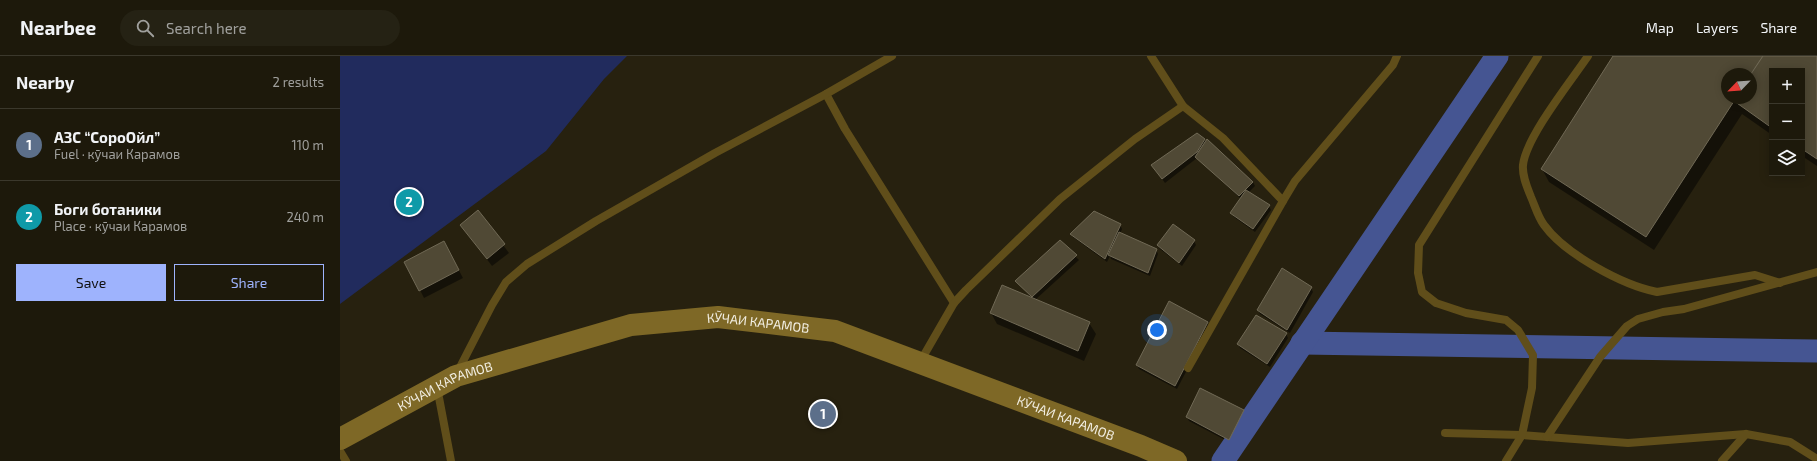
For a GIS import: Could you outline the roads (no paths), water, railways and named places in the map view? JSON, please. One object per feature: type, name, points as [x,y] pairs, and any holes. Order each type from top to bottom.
[{"type":"main road","name":"КӮЧАИ КАРАМОВ","points":[[340,439],[456,376],[631,325],[718,317],[835,331],[1176,461]]},
{"type":"lane","points":[[456,376],[492,305],[506,282],[527,264],[596,221],[715,153],[826,94],[892,56]]},
{"type":"lane","points":[[1151,56],[1183,106],[1223,138],[1283,201]]},
{"type":"lane","points":[[1188,368],[1295,181],[1393,65],[1398,56]]},
{"type":"lane","points":[[1506,461],[1522,435],[1532,388],[1533,355],[1518,330],[1506,320],[1466,312],[1436,302],[1422,292],[1418,266],[1419,245],[1538,56]]},
{"type":"lane","points":[[1588,56],[1533,137],[1523,164],[1523,176],[1526,186],[1543,224],[1565,248],[1622,281],[1642,289],[1657,292],[1755,275],[1780,283]]},
{"type":"lane","points":[[826,94],[849,136],[954,303]]},
{"type":"lane","points":[[920,363],[954,303],[1060,199],[1135,139],[1183,106]]},
{"type":"lane","points":[[1547,437],[1600,358],[1627,326],[1638,319],[1663,312],[1684,309],[1817,272]]},
{"type":"lane","points":[[436,386],[451,461]]},
{"type":"lane","points":[[1445,433],[1522,435],[1628,443],[1746,434],[1790,442],[1817,459]]},
{"type":"lane","points":[[1722,461],[1746,434]]},
{"type":"lane","points":[[340,451],[346,461]]},
{"type":"waterway","points":[[1223,461],[1497,56]]},
{"type":"waterway","points":[[1302,343],[1817,351]]},
{"type":"place","name":"Боги ботаники","points":[[409,202]]},
{"type":"place","name":"АЗС “СороОйл”","points":[[823,414]]}]
